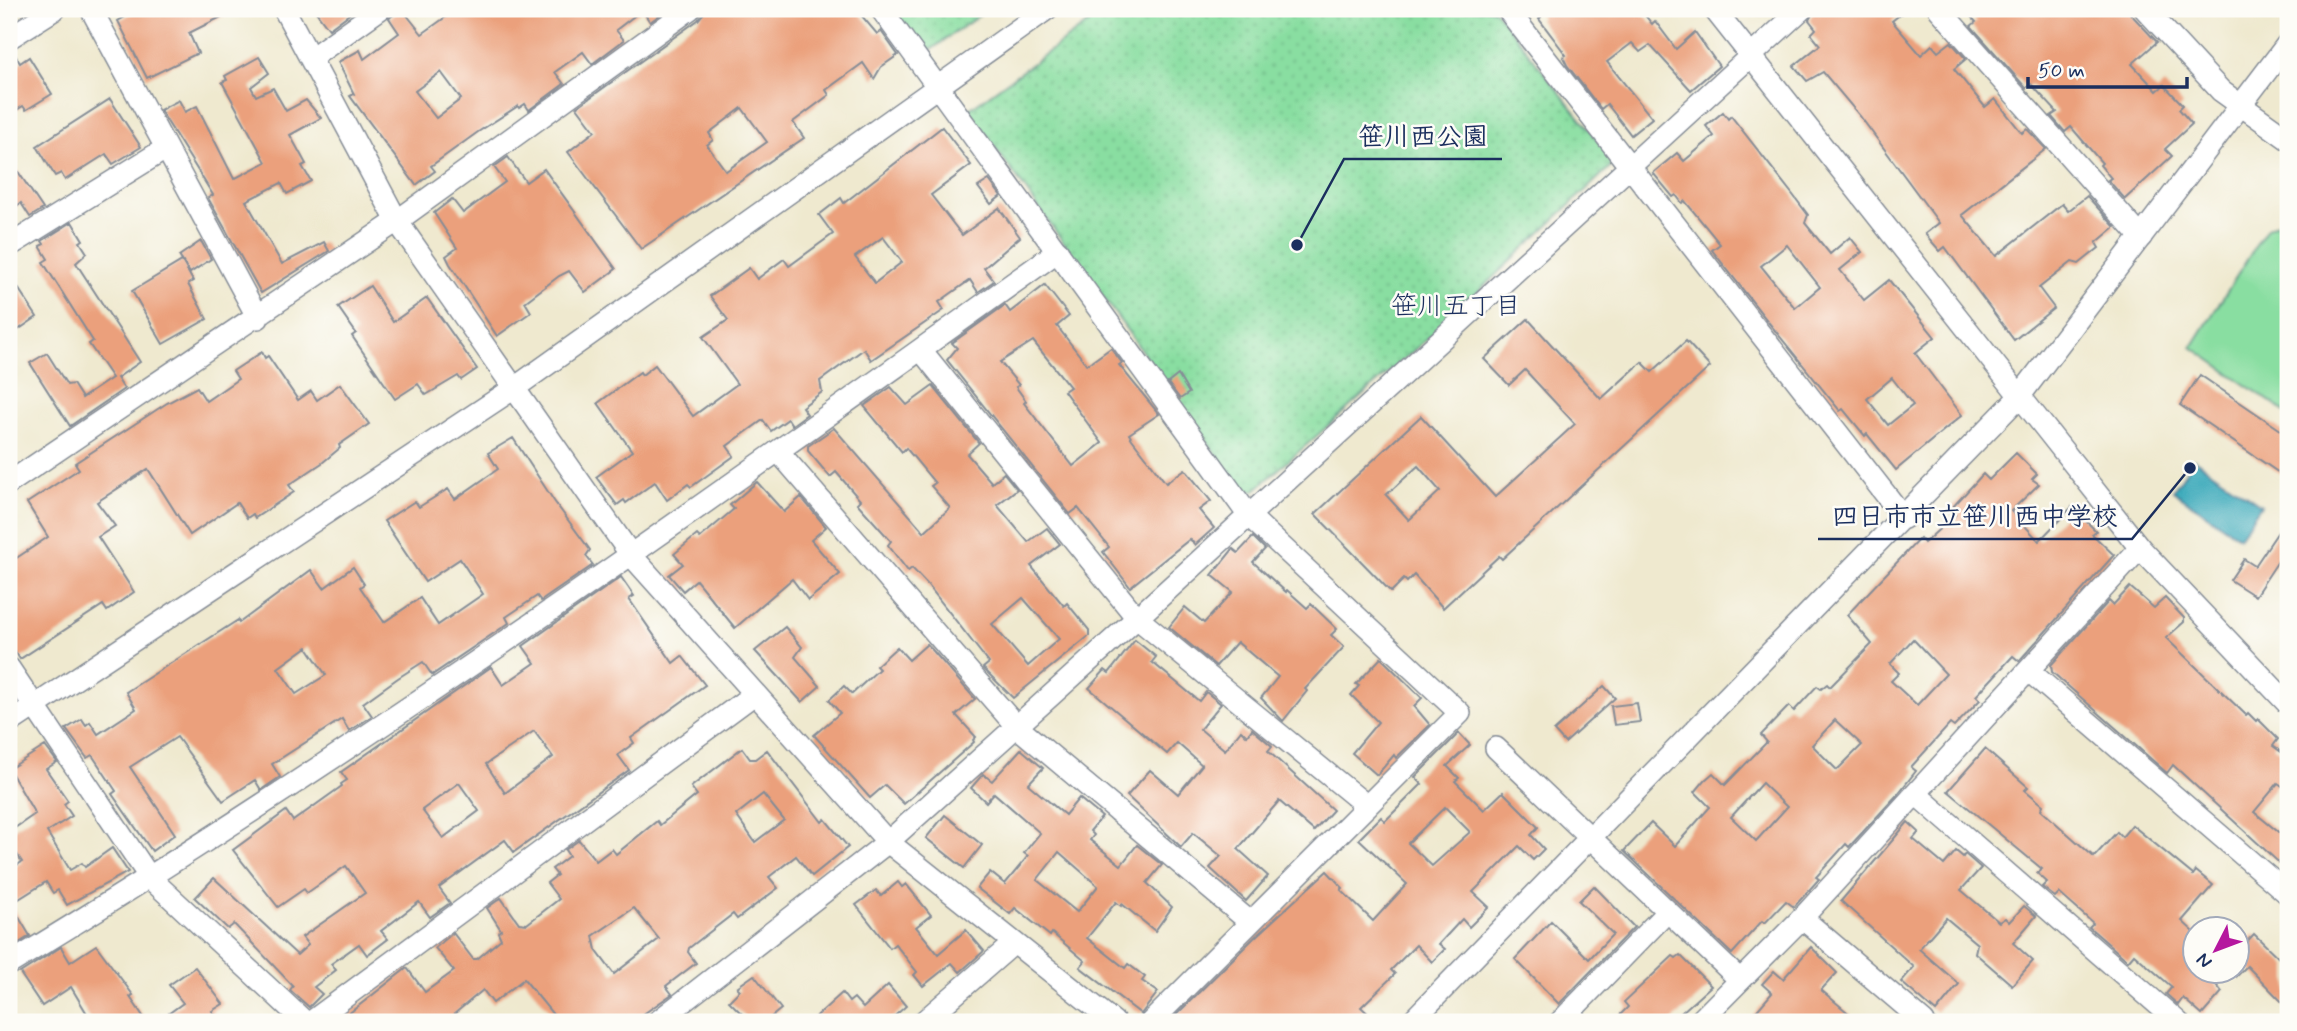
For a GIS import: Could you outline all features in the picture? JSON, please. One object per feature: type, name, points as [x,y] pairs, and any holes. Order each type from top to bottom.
[{"type":"street","points":[[9,38],[55,9]]},
{"type":"street","points":[[91,9],[258,318]]},
{"type":"street","points":[[284,9],[397,221],[631,555],[753,695],[888,842],[1114,1022]]},
{"type":"street","points":[[311,58],[380,9]]},
{"type":"street","points":[[9,483],[258,318],[690,9]]},
{"type":"street","points":[[881,9],[1249,516],[1460,713],[1152,1022]]},
{"type":"street","points":[[9,723],[513,389],[1047,9]]},
{"type":"street","points":[[1507,9],[1904,518]]},
{"type":"street","points":[[1714,9],[2140,548],[2288,704]]},
{"type":"street","points":[[657,1022],[888,842],[1249,516],[1802,9]]},
{"type":"street","points":[[1939,9],[2141,237]]},
{"type":"street","points":[[2145,9],[2221,91],[2288,139]]},
{"type":"street","points":[[1411,1022],[1904,518],[2018,397],[2242,107],[2288,43]]},
{"type":"street","points":[[9,246],[165,149]]},
{"type":"street","points":[[9,964],[150,878],[631,555],[1058,251]]},
{"type":"street","points":[[921,350],[1137,618],[1367,806]]},
{"type":"street","points":[[778,451],[1016,726],[1250,922]]},
{"type":"street","points":[[1699,1022],[1802,918],[1917,795],[2140,548]]},
{"type":"street","points":[[9,668],[150,878],[305,1022]]},
{"type":"street","points":[[2029,671],[2288,894]]},
{"type":"street","points":[[311,1022],[753,695]]},
{"type":"street","points":[[1496,748],[1589,840],[1740,980]]},
{"type":"street","points":[[1917,795],[2178,1022]]},
{"type":"street","points":[[1560,1022],[1667,912]]},
{"type":"street","points":[[1802,918],[1924,1022]]},
{"type":"street","points":[[923,1022],[1014,943]]},
{"type":"green space","points":[[892,9],[988,9],[925,54]]},
{"type":"green space","points":[[1108,9],[1494,9],[1611,157],[1611,166],[1445,323],[1254,491],[1243,491],[968,110]]},
{"type":"green space","points":[[2288,220],[2288,414],[2192,347],[2267,228]]},
{"type":"water","points":[[2194,459],[2261,505],[2239,537],[2173,491]]},
{"type":"building","points":[[139,9],[237,9],[189,33],[198,53],[147,78],[118,21]]},
{"type":"building","points":[[314,9],[356,9],[329,29]]},
{"type":"building","points":[[402,9],[422,34],[457,9],[668,9],[650,22],[642,10],[616,30],[624,40],[592,64],[583,52],[555,72],[564,84],[529,110],[525,104],[519,108],[518,106],[478,132],[431,166],[435,171],[416,185],[350,96],[354,94],[338,62],[360,50],[364,59],[399,33],[389,18]],"holes":[[[441,72],[461,99],[436,118],[415,91]]]},
{"type":"building","points":[[707,9],[856,9],[877,34],[881,31],[898,55],[881,67],[874,79],[863,63],[826,90],[829,95],[793,122],[804,138],[641,249],[568,152],[595,131],[577,107],[698,20]],"holes":[[[742,108],[767,142],[726,171],[707,145],[713,140],[709,133]]]},
{"type":"building","points":[[1535,9],[1640,9],[1652,24],[1655,21],[1676,49],[1695,32],[1719,66],[1691,90],[1650,45],[1640,52],[1632,43],[1607,62],[1652,118],[1631,135],[1607,104],[1601,109],[1567,65],[1563,57],[1566,55],[1539,19],[1541,17]]},
{"type":"building","points":[[1815,9],[1907,9],[1892,21],[1921,55],[1932,45],[1938,52],[1951,42],[1966,59],[1954,69],[1985,107],[1995,99],[2022,133],[2027,129],[2046,149],[1962,215],[1996,256],[2062,204],[2068,211],[2087,196],[2115,227],[2096,243],[2099,248],[2079,264],[2072,262],[2039,288],[2054,308],[2014,340],[1945,247],[1940,251],[1925,234],[1939,223],[1860,116],[1823,72],[1807,81],[1794,66],[1820,45],[1811,34],[1816,29],[1809,20]]},
{"type":"building","points":[[1964,9],[2126,9],[2157,42],[2132,64],[2157,91],[2164,85],[2183,105],[2179,109],[2192,124],[2165,149],[2172,156],[2125,199],[2108,180],[2111,178],[2100,165],[2102,163],[2071,127],[2065,132],[2051,116],[2057,112],[2031,84],[2026,88],[1971,26],[1976,22]]},
{"type":"building","points":[[12,50],[20,63],[29,57],[52,94],[26,110],[23,106],[15,111],[9,100],[9,51]]},
{"type":"building","points":[[259,57],[269,73],[251,87],[256,96],[273,88],[286,111],[306,100],[321,118],[290,135],[306,164],[302,166],[311,181],[287,194],[281,183],[246,201],[282,264],[324,242],[329,251],[261,293],[208,198],[213,195],[160,110],[179,100],[185,112],[197,106],[234,179],[266,162],[222,82],[227,80],[225,76]]},
{"type":"building","points":[[110,99],[141,147],[113,164],[106,154],[65,180],[61,173],[55,176],[37,146]]},
{"type":"building","points":[[1723,112],[1728,119],[1731,116],[1808,215],[1805,223],[1830,254],[1850,237],[1862,252],[1840,270],[1864,300],[1889,280],[1935,337],[1915,353],[1962,415],[1896,470],[1867,434],[1865,436],[1843,409],[1840,411],[1769,323],[1712,250],[1720,244],[1685,201],[1682,203],[1676,195],[1673,197],[1653,173],[1677,153],[1684,161],[1714,136],[1706,126]],"holes":[[[1787,245],[1820,287],[1795,308],[1761,266]],[[1892,378],[1913,405],[1888,425],[1867,399]]]},
{"type":"building","points":[[942,127],[971,165],[931,195],[962,235],[999,208],[1020,237],[984,268],[994,281],[978,292],[970,280],[939,302],[944,310],[871,360],[864,349],[820,381],[822,392],[802,407],[807,414],[792,425],[788,419],[771,431],[763,420],[727,446],[734,456],[691,487],[688,484],[667,500],[655,482],[626,503],[624,500],[617,505],[596,477],[632,451],[598,403],[640,372],[642,375],[655,365],[693,416],[737,384],[703,337],[728,320],[710,296],[749,268],[757,279],[784,259],[789,266],[833,234],[819,215],[841,198],[844,203]],"holes":[[[883,237],[902,262],[875,283],[855,257]]]},
{"type":"building","points":[[508,157],[526,182],[544,169],[616,269],[585,292],[569,271],[559,276],[525,302],[531,312],[497,336],[450,264],[446,256],[457,248],[434,213],[452,199],[463,213],[505,182],[494,167]]},
{"type":"building","points":[[9,158],[43,209],[30,217],[21,203],[9,211]]},
{"type":"building","points":[[989,180],[1001,196],[991,204],[978,187]]},
{"type":"building","points":[[72,222],[87,253],[76,263],[140,362],[117,378],[124,389],[70,426],[30,363],[47,353],[67,385],[73,384],[82,398],[112,378],[89,344],[93,341],[43,262],[48,259],[40,246],[44,244],[42,241]]},
{"type":"building","points":[[201,241],[211,259],[190,273],[179,256]]},
{"type":"building","points":[[182,261],[193,281],[188,284],[207,319],[163,344],[132,291]]},
{"type":"building","points":[[9,274],[37,317],[9,336]]},
{"type":"building","points":[[1045,285],[1069,316],[1057,326],[1087,365],[1111,348],[1122,363],[1119,365],[1159,414],[1129,434],[1132,439],[1166,483],[1185,469],[1211,501],[1199,510],[1214,528],[1195,545],[1190,539],[1130,587],[1103,552],[1109,547],[1078,508],[1070,514],[947,360],[957,348],[952,343],[1005,305],[1010,312]],"holes":[[[1033,341],[1070,387],[1064,391],[1102,443],[1073,466],[1024,403],[1026,401],[1016,387],[1019,385],[1000,362]]]},
{"type":"building","points":[[370,286],[393,322],[427,298],[477,369],[461,380],[458,376],[426,395],[418,384],[395,399],[352,336],[356,333],[338,307]]},
{"type":"building","points":[[1528,319],[1601,399],[1642,362],[1652,372],[1686,341],[1710,367],[1502,559],[1499,556],[1443,608],[1414,575],[1407,582],[1404,579],[1391,592],[1315,514],[1421,416],[1495,497],[1575,424],[1525,370],[1509,385],[1484,359]],"holes":[[[1418,466],[1440,491],[1409,520],[1386,495]]]},
{"type":"building","points":[[262,352],[265,358],[268,356],[298,400],[311,391],[317,400],[340,384],[369,424],[339,445],[340,448],[322,463],[289,485],[294,492],[255,518],[253,514],[247,518],[237,503],[190,535],[148,469],[97,502],[115,526],[98,537],[134,592],[107,611],[103,605],[20,659],[9,642],[9,563],[48,537],[27,503],[79,469],[75,463],[167,403],[197,387],[206,401],[238,379],[233,371]]},
{"type":"building","points":[[1178,375],[1189,393],[1180,399],[1168,383]]},
{"type":"building","points":[[2200,375],[2288,435],[2288,479],[2180,405]]},
{"type":"building","points":[[933,386],[979,443],[967,454],[992,483],[1004,473],[1017,489],[997,505],[1028,542],[1047,528],[1060,544],[1031,566],[1064,606],[1067,603],[1089,630],[1089,636],[1013,698],[983,668],[989,663],[927,584],[912,568],[908,571],[888,545],[891,541],[857,503],[860,500],[836,472],[830,477],[808,451],[808,446],[834,428],[924,532],[950,508],[931,486],[935,483],[906,448],[902,452],[864,406],[891,387],[907,405]],"holes":[[[1023,598],[1059,639],[1028,666],[992,624]]]},
{"type":"building","points":[[513,438],[590,550],[586,556],[593,565],[541,601],[537,596],[506,617],[509,623],[432,675],[423,662],[398,678],[363,703],[372,716],[349,731],[342,719],[272,764],[280,777],[261,790],[255,780],[223,801],[177,737],[130,767],[175,834],[152,851],[112,794],[116,791],[92,755],[87,758],[66,729],[82,719],[86,725],[90,722],[98,734],[136,709],[126,692],[238,620],[239,623],[311,570],[324,588],[353,567],[364,584],[360,587],[384,622],[420,598],[438,625],[483,594],[460,559],[425,582],[384,521],[415,501],[419,507],[448,489],[455,499],[498,469],[488,453]],"holes":[[[307,647],[326,675],[296,694],[278,668]]]},
{"type":"building","points":[[2016,453],[2037,474],[2032,479],[2039,484],[2011,511],[2039,541],[2072,507],[2096,531],[2092,534],[2114,555],[2019,661],[2013,656],[1976,696],[1980,700],[1954,727],[1950,724],[1911,767],[1916,771],[1897,795],[1849,847],[1846,844],[1816,877],[1819,879],[1794,907],[1786,901],[1765,923],[1762,921],[1732,954],[1624,851],[1651,823],[1675,846],[1710,807],[1695,792],[1705,780],[1713,773],[1725,785],[1767,742],[1761,735],[1789,706],[1794,711],[1817,686],[1821,689],[1827,684],[1830,687],[1872,644],[1847,615],[1920,538],[1924,543],[1955,515],[1950,510],[1983,474],[1989,480]],"holes":[[[1913,639],[1946,674],[1917,705],[1891,681],[1899,673],[1890,664]],[[1835,720],[1862,745],[1837,770],[1812,745]],[[1762,783],[1787,807],[1756,841],[1731,817]]]},
{"type":"building","points":[[757,482],[784,512],[801,497],[826,527],[811,540],[840,574],[808,600],[792,579],[735,628],[696,580],[683,591],[669,575],[683,564],[674,554],[697,535],[700,538],[734,509],[730,505]]},
{"type":"building","points":[[2288,517],[2288,546],[2255,596],[2230,580],[2244,559],[2255,566]]},
{"type":"building","points":[[1253,537],[1265,549],[1253,562],[1307,608],[1311,604],[1337,629],[1331,635],[1344,647],[1305,689],[1307,691],[1283,721],[1261,698],[1278,677],[1237,642],[1216,666],[1169,627],[1185,607],[1204,623],[1233,592],[1212,575],[1233,549],[1238,553]]},
{"type":"building","points":[[621,577],[634,596],[629,599],[673,663],[682,656],[705,685],[631,738],[634,743],[618,755],[629,770],[514,852],[505,840],[439,888],[450,903],[430,917],[419,902],[381,931],[388,939],[367,955],[359,944],[331,964],[336,970],[314,987],[322,994],[309,1007],[290,990],[293,986],[234,924],[228,929],[195,898],[214,878],[297,955],[308,945],[302,937],[365,893],[346,866],[307,893],[304,889],[278,907],[233,850],[286,811],[293,821],[342,786],[347,780],[341,772],[491,667],[503,685],[535,663],[523,646]],"holes":[[[534,731],[553,757],[505,793],[486,764]],[[459,783],[479,811],[443,838],[422,810]]]},
{"type":"building","points":[[2130,587],[2154,608],[2165,598],[2184,618],[2184,622],[2166,638],[2246,715],[2248,713],[2256,721],[2258,719],[2278,739],[2273,746],[2288,757],[2288,790],[2278,783],[2254,812],[2288,840],[2288,871],[2173,765],[2167,773],[2052,672],[2051,665],[2109,601],[2113,605]]},
{"type":"building","points":[[785,627],[802,647],[795,657],[820,686],[802,702],[755,651]]},
{"type":"building","points":[[1135,640],[1156,657],[1152,662],[1199,701],[1206,692],[1221,704],[1200,729],[1225,750],[1241,730],[1247,736],[1252,729],[1272,746],[1268,751],[1333,810],[1314,831],[1279,801],[1238,849],[1268,876],[1246,901],[1210,868],[1221,856],[1193,833],[1181,847],[1127,796],[1150,770],[1178,794],[1202,765],[1177,743],[1167,754],[1089,688],[1105,670],[1109,673]]},
{"type":"building","points":[[927,644],[975,699],[956,715],[976,737],[974,742],[904,804],[885,785],[870,798],[814,735],[840,713],[829,700],[844,686],[852,694],[879,669],[876,666],[897,647],[909,660]]},
{"type":"building","points":[[1381,658],[1422,698],[1414,706],[1430,725],[1396,758],[1394,755],[1377,775],[1352,753],[1378,722],[1351,695],[1359,686],[1356,684]]},
{"type":"building","points":[[1604,686],[1615,698],[1565,743],[1554,731]]},
{"type":"building","points":[[1637,703],[1640,722],[1614,725],[1611,706]]},
{"type":"building","points":[[1459,733],[1470,745],[1447,766],[1459,778],[1455,781],[1484,810],[1503,792],[1538,827],[1531,835],[1544,849],[1533,860],[1519,846],[1473,892],[1489,907],[1469,927],[1462,919],[1439,944],[1445,949],[1432,962],[1416,945],[1391,970],[1395,974],[1361,1007],[1377,1022],[1169,1022],[1327,871],[1343,888],[1341,890],[1373,921],[1407,884],[1359,839],[1381,817],[1385,821],[1422,784],[1415,777]],"holes":[[[1445,807],[1470,832],[1432,866],[1408,843]]]},
{"type":"building","points":[[45,746],[57,762],[46,769],[68,801],[64,804],[72,816],[47,832],[70,870],[82,863],[85,867],[112,848],[128,872],[67,905],[58,890],[53,893],[46,882],[11,904],[30,936],[14,946],[9,937],[9,870],[22,862],[9,842],[9,832],[35,814],[9,769]]},
{"type":"building","points":[[742,748],[750,759],[755,759],[767,750],[822,822],[825,819],[848,847],[812,876],[796,856],[769,877],[778,888],[737,919],[733,914],[689,948],[688,952],[696,963],[666,986],[672,994],[632,1022],[559,1022],[524,979],[493,1003],[483,990],[454,1014],[461,1022],[338,1022],[407,968],[425,992],[454,971],[435,948],[453,933],[473,959],[477,959],[501,939],[498,932],[501,930],[487,908],[501,898],[519,923],[527,924],[559,899],[547,883],[557,875],[552,869],[569,856],[565,850],[579,840],[596,861],[612,849],[616,854],[657,821],[660,825],[697,795],[691,787]],"holes":[[[763,794],[784,820],[755,842],[736,815]],[[634,908],[659,939],[614,974],[596,950],[593,936]]]},
{"type":"building","points":[[1021,749],[1043,768],[1028,784],[1065,815],[1079,798],[1102,817],[1090,831],[1094,835],[1090,840],[1121,865],[1137,845],[1162,865],[1147,883],[1172,907],[1155,931],[1116,902],[1087,938],[1125,968],[1128,964],[1145,977],[1142,981],[1158,992],[1141,1014],[1080,967],[1085,961],[1052,933],[1050,936],[1015,908],[1010,914],[977,888],[990,872],[1005,884],[1028,856],[1024,853],[1040,833],[994,793],[986,802],[971,788],[983,774],[992,781]],"holes":[[[1059,852],[1098,886],[1077,912],[1037,880]]]},
{"type":"building","points":[[1985,749],[2028,787],[2025,790],[2043,805],[2041,810],[2094,857],[2117,832],[2122,837],[2132,825],[2193,875],[2196,871],[2213,885],[2186,916],[2182,916],[2182,986],[2217,986],[2222,992],[2202,1015],[2183,998],[2178,1005],[2166,994],[2172,987],[2134,954],[2128,961],[2089,927],[2093,923],[2059,893],[2055,897],[2042,887],[2047,882],[2037,873],[2042,869],[1948,791]]},
{"type":"building","points":[[945,815],[982,845],[964,868],[926,838]]},
{"type":"building","points":[[1908,822],[1919,832],[1913,839],[1944,865],[1956,851],[1963,857],[1965,854],[1981,868],[1961,890],[1999,922],[2005,918],[2009,922],[2024,906],[2036,916],[2013,943],[2033,961],[2012,985],[1975,953],[1977,944],[1946,918],[1919,949],[1959,984],[1936,1012],[1901,982],[1914,967],[1841,901]]},
{"type":"building","points":[[898,882],[902,887],[906,884],[931,915],[916,927],[938,954],[966,930],[984,951],[960,972],[952,963],[923,986],[914,975],[917,972],[895,944],[890,948],[856,905],[876,890],[881,896]]},
{"type":"building","points":[[1594,886],[1634,927],[1559,1004],[1515,959],[1551,921],[1589,959],[1613,934],[1579,901]]},
{"type":"building","points":[[2254,934],[2288,967],[2288,1008],[2252,971]]},
{"type":"building","points":[[96,945],[133,995],[130,997],[147,1022],[92,1022],[71,987],[42,1006],[20,973],[61,947],[70,962]]},
{"type":"building","points":[[1811,947],[1837,973],[1821,990],[1859,1022],[1747,1022],[1772,993],[1762,984],[1774,971],[1783,979]]},
{"type":"building","points":[[1680,955],[1711,986],[1671,1022],[1613,1022],[1628,1007],[1624,1002],[1673,956],[1676,958]]},
{"type":"building","points":[[195,967],[223,1004],[212,1011],[220,1022],[157,1022],[183,1003],[169,985]]},
{"type":"building","points":[[754,975],[781,1009],[765,1022],[750,1022],[729,1001],[740,990],[737,987]]},
{"type":"building","points":[[888,985],[906,1006],[888,1022],[810,1022],[842,993],[849,1002],[854,998],[863,1008]]},
{"type":"place","name":"笹川西公園","points":[[1297,245]]},
{"type":"place","name":"四日市市立笹川西中学校","points":[[2190,468]]},
{"type":"district","name":"笹川五丁目","points":[[1456,305]]}]
